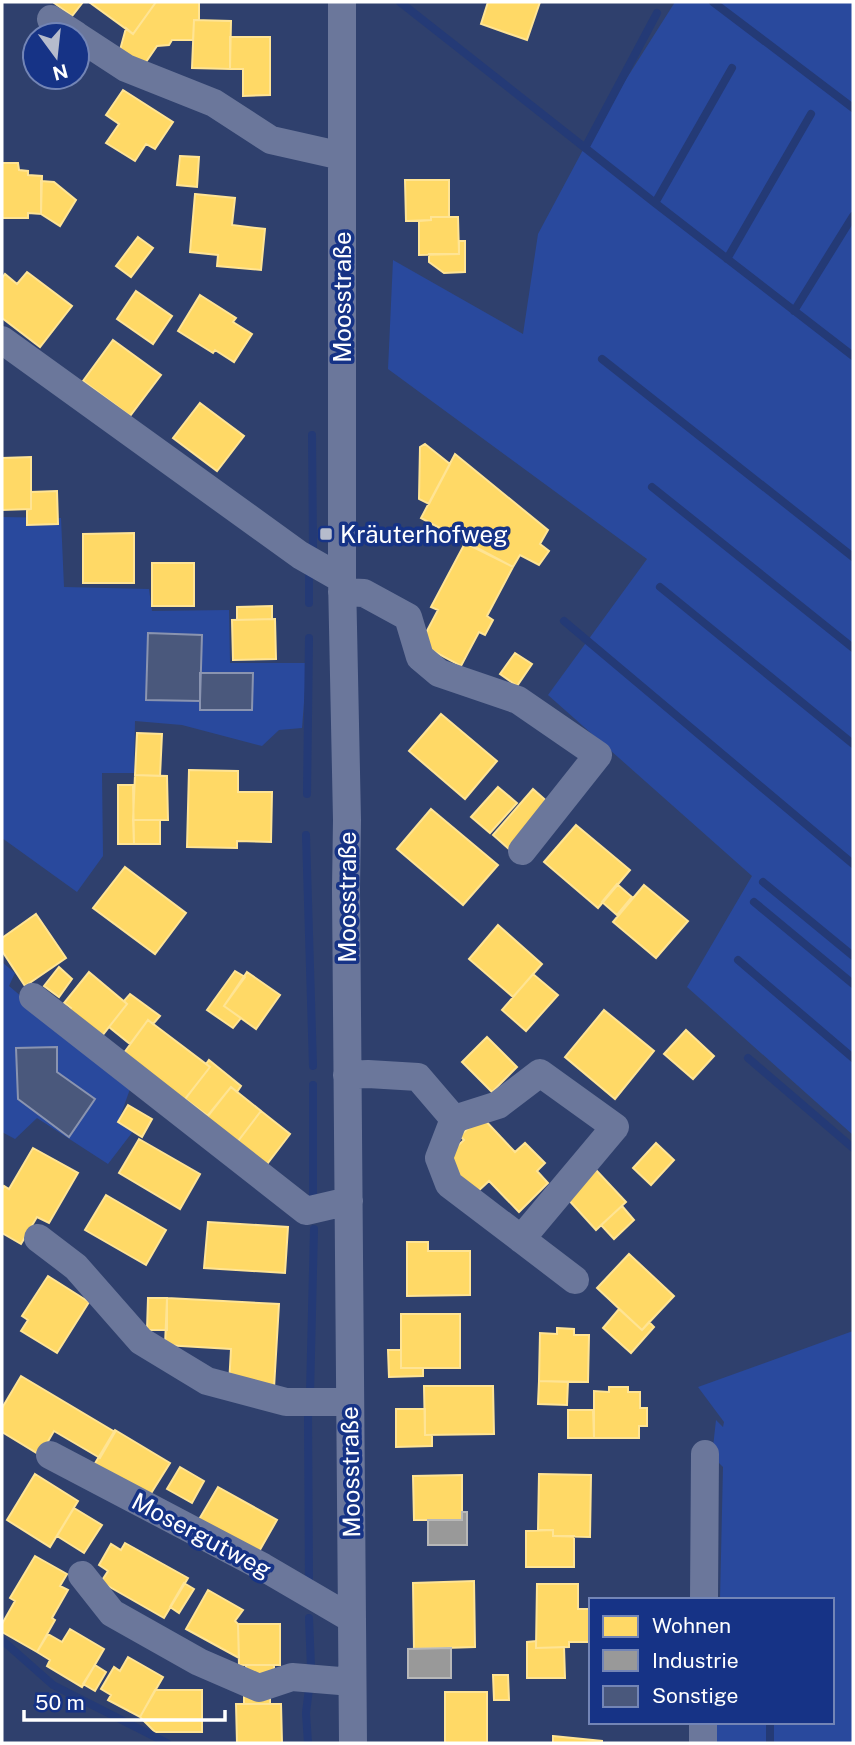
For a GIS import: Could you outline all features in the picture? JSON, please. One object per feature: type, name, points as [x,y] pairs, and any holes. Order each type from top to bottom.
[{"type":"street","name":"Moosstraße","points":[[342,2],[342,585],[347,820],[353,1743]]},
{"type":"street","points":[[91,46],[126,68],[214,103],[271,139],[342,156]]},
{"type":"street","points":[[2,340],[342,585],[364,593],[408,617],[420,657],[439,673],[518,700],[598,755],[522,851]]},
{"type":"street","points":[[33,998],[306,1211],[349,1201]]},
{"type":"street","points":[[454,1119],[498,1105],[540,1073],[615,1127],[521,1239]]},
{"type":"street","points":[[347,1075],[418,1077],[454,1119]]},
{"type":"street","points":[[454,1119],[439,1158],[449,1184],[575,1280]]},
{"type":"street","points":[[38,1237],[76,1267],[141,1341],[207,1381],[286,1402],[349,1402]]},
{"type":"street","points":[[704,1598],[705,1454]]},
{"type":"street","name":"Mosergutweg","points":[[50,1455],[263,1567],[352,1619]]},
{"type":"street","points":[[82,1575],[112,1613],[199,1662],[259,1688],[292,1677],[352,1682]]},
{"type":"street","points":[[703,1724],[703,1743]]},
{"type":"shaded area","points":[[675,2],[853,2],[853,1135],[687,987],[752,876],[548,695],[647,559],[388,369],[393,260],[523,334],[538,234],[592,133]]},
{"type":"shaded area","points":[[2,517],[61,518],[64,587],[149,589],[152,611],[229,610],[230,663],[307,663],[302,728],[279,730],[262,746],[182,725],[135,721],[134,773],[102,773],[103,856],[77,892],[2,838]]},
{"type":"shaded area","points":[[2,962],[15,973],[9,986],[130,1089],[119,1120],[134,1130],[108,1164],[37,1118],[15,1139],[2,1132]]},
{"type":"shaded area","points":[[853,1331],[853,1743],[716,1743],[717,1724],[834,1724],[834,1598],[720,1598],[723,1467],[712,1456],[716,1420],[723,1427],[724,1422],[698,1387]]},
{"type":"building: Wohnen","points":[[53,2],[83,2],[72,16]]},
{"type":"building: Wohnen","points":[[89,2],[156,2],[133,34]]},
{"type":"building: Wohnen","points":[[156,2],[199,2],[199,20],[194,20],[193,40],[172,40],[169,45],[157,46],[144,65],[120,50],[126,28],[133,34]]},
{"type":"building: Wohnen","points":[[488,2],[540,2],[527,40],[481,24]]},
{"type":"building: Wohnen","points":[[194,20],[231,21],[230,69],[192,68]]},
{"type":"building: Wohnen","points":[[230,37],[270,37],[270,95],[243,96],[243,69],[230,69]]},
{"type":"building: Wohnen","points":[[123,90],[173,122],[155,149],[146,144],[135,161],[106,143],[119,124],[106,115]]},
{"type":"building: Wohnen","points":[[180,156],[199,157],[197,187],[177,185]]},
{"type":"building: Wohnen","points":[[2,163],[18,163],[19,170],[28,171],[28,175],[42,176],[41,214],[28,213],[28,218],[2,218]]},
{"type":"building: Wohnen","points":[[405,180],[449,180],[449,217],[406,221]]},
{"type":"building: Wohnen","points":[[41,181],[54,182],[76,200],[60,226],[41,214]]},
{"type":"building: Wohnen","points":[[195,194],[235,198],[232,225],[265,229],[261,270],[217,266],[218,255],[190,252]]},
{"type":"building: Wohnen","points":[[431,217],[458,217],[459,254],[419,255],[419,221],[431,220]]},
{"type":"building: Wohnen","points":[[138,237],[153,248],[131,277],[116,266]]},
{"type":"building: Wohnen","points":[[459,241],[465,241],[465,272],[444,273],[429,262],[429,254],[459,254]]},
{"type":"building: Wohnen","points":[[27,272],[72,306],[40,347],[2,318],[2,278],[5,274],[17,284]]},
{"type":"building: Wohnen","points":[[136,291],[172,316],[153,344],[117,319]]},
{"type":"building: Wohnen","points":[[200,295],[236,318],[233,322],[252,334],[234,362],[215,350],[213,353],[178,331]]},
{"type":"building: Wohnen","points":[[113,340],[161,375],[130,416],[83,381]]},
{"type":"building: Wohnen","points":[[200,403],[244,436],[217,471],[173,438]]},
{"type":"building: Wohnen","points":[[425,444],[450,464],[429,504],[419,499],[420,447]]},
{"type":"building: Wohnen","points":[[455,454],[548,530],[540,544],[549,551],[539,565],[520,555],[513,567],[421,518]]},
{"type":"building: Wohnen","points":[[31,457],[31,509],[2,510],[2,458]]},
{"type":"building: Wohnen","points":[[57,491],[58,524],[27,525],[31,492]]},
{"type":"building: Wohnen","points":[[134,533],[134,583],[83,583],[83,534]]},
{"type":"building: Wohnen","points":[[465,543],[513,567],[487,616],[493,620],[485,635],[479,632],[461,666],[420,644],[438,610],[431,607]]},
{"type":"building: Wohnen","points":[[152,563],[194,563],[194,606],[152,606]]},
{"type":"building: Wohnen","points":[[272,606],[272,619],[237,620],[237,607]]},
{"type":"building: Wohnen","points":[[275,619],[276,659],[233,660],[232,620]]},
{"type":"building: Wohnen","points":[[515,653],[532,664],[517,686],[500,674]]},
{"type":"building: Wohnen","points":[[441,714],[497,761],[465,799],[409,751]]},
{"type":"building: Wohnen","points":[[137,733],[162,734],[160,776],[135,775]]},
{"type":"building: Wohnen","points":[[189,770],[238,771],[238,792],[272,792],[271,842],[237,841],[237,848],[187,847]]},
{"type":"building: Wohnen","points":[[135,775],[167,776],[168,820],[133,820]]},
{"type":"building: Wohnen","points":[[118,785],[133,785],[134,844],[118,844]]},
{"type":"building: Wohnen","points":[[498,787],[517,803],[490,833],[471,817]]},
{"type":"building: Wohnen","points":[[533,789],[550,804],[509,849],[493,835]]},
{"type":"building: Wohnen","points":[[431,809],[498,865],[463,905],[397,849]]},
{"type":"building: Wohnen","points":[[133,820],[160,820],[160,844],[134,844]]},
{"type":"building: Wohnen","points":[[576,825],[630,870],[598,908],[544,862]]},
{"type":"building: Wohnen","points":[[125,867],[186,913],[155,954],[93,908]]},
{"type":"building: Wohnen","points":[[617,884],[632,897],[617,915],[602,902]]},
{"type":"building: Wohnen","points":[[644,885],[688,921],[656,958],[613,922]]},
{"type":"building: Wohnen","points":[[36,914],[66,958],[25,986],[2,951],[2,938]]},
{"type":"building: Wohnen","points":[[498,925],[542,964],[513,997],[469,959]]},
{"type":"building: Wohnen","points":[[59,967],[72,979],[59,997],[44,986]]},
{"type":"building: Wohnen","points":[[235,971],[245,977],[224,1006],[241,1018],[233,1028],[207,1010]]},
{"type":"building: Wohnen","points":[[89,972],[127,1004],[98,1041],[66,1015],[71,1008],[64,1003]]},
{"type":"building: Wohnen","points":[[247,972],[280,995],[256,1029],[224,1006]]},
{"type":"building: Wohnen","points":[[533,974],[558,995],[526,1031],[502,1010]]},
{"type":"building: Wohnen","points":[[130,994],[160,1016],[153,1024],[148,1020],[130,1044],[109,1027],[127,1004],[124,1001]]},
{"type":"building: Wohnen","points":[[604,1010],[654,1051],[615,1099],[565,1057]]},
{"type":"building: Wohnen","points":[[148,1020],[210,1067],[182,1103],[121,1057]]},
{"type":"building: Wohnen","points":[[686,1030],[714,1056],[693,1079],[664,1054]]},
{"type":"building: Wohnen","points":[[487,1037],[517,1067],[492,1092],[462,1062]]},
{"type":"building: Wohnen","points":[[209,1060],[241,1086],[237,1092],[231,1087],[208,1116],[185,1099],[210,1067],[206,1064]]},
{"type":"building: Wohnen","points":[[231,1087],[261,1111],[235,1145],[204,1120]]},
{"type":"building: Wohnen","points":[[128,1105],[152,1119],[142,1137],[118,1122]]},
{"type":"building: Wohnen","points":[[261,1111],[290,1134],[264,1168],[235,1145]]},
{"type":"building: Wohnen","points":[[481,1116],[515,1152],[525,1143],[545,1163],[537,1171],[548,1183],[519,1212],[489,1181],[476,1193],[443,1159],[464,1140],[460,1136]]},
{"type":"building: Wohnen","points":[[139,1139],[200,1174],[180,1209],[119,1173]]},
{"type":"building: Wohnen","points":[[656,1143],[674,1160],[651,1185],[633,1168]]},
{"type":"building: Wohnen","points":[[33,1148],[78,1173],[49,1223],[37,1217],[21,1244],[2,1233],[2,1190],[4,1186],[9,1189]]},
{"type":"building: Wohnen","points":[[596,1170],[626,1202],[596,1230],[566,1197]]},
{"type":"building: Wohnen","points":[[106,1195],[166,1230],[146,1265],[85,1230]]},
{"type":"building: Wohnen","points":[[622,1206],[634,1220],[614,1239],[601,1225]]},
{"type":"building: Wohnen","points":[[208,1222],[288,1227],[285,1273],[204,1268]]},
{"type":"building: Wohnen","points":[[407,1242],[428,1242],[428,1251],[470,1251],[470,1295],[407,1296]]},
{"type":"building: Wohnen","points":[[629,1254],[674,1296],[642,1330],[597,1288]]},
{"type":"building: Wohnen","points":[[48,1276],[89,1302],[57,1353],[21,1331],[28,1320],[22,1316]]},
{"type":"building: Wohnen","points":[[148,1298],[167,1298],[167,1330],[147,1330]]},
{"type":"building: Wohnen","points":[[167,1298],[279,1304],[274,1388],[229,1385],[231,1349],[165,1345]]},
{"type":"building: Wohnen","points":[[619,1309],[642,1330],[649,1322],[654,1327],[631,1353],[603,1328]]},
{"type":"building: Wohnen","points":[[401,1314],[460,1314],[460,1368],[401,1368]]},
{"type":"building: Wohnen","points":[[557,1328],[574,1329],[574,1335],[589,1335],[588,1382],[539,1381],[540,1333],[557,1334]]},
{"type":"building: Wohnen","points":[[388,1350],[401,1350],[401,1368],[423,1368],[423,1376],[389,1377]]},
{"type":"building: Wohnen","points":[[21,1376],[115,1432],[100,1458],[54,1431],[40,1455],[2,1432],[2,1408]]},
{"type":"building: Wohnen","points":[[539,1381],[568,1382],[567,1405],[538,1404]]},
{"type":"building: Wohnen","points":[[424,1386],[493,1386],[494,1434],[425,1435]]},
{"type":"building: Wohnen","points":[[609,1387],[628,1387],[628,1392],[640,1392],[640,1408],[647,1408],[647,1426],[639,1426],[639,1438],[594,1438],[594,1391],[609,1392]]},
{"type":"building: Wohnen","points":[[396,1409],[425,1409],[425,1435],[432,1435],[432,1446],[396,1447]]},
{"type":"building: Wohnen","points":[[568,1410],[593,1410],[594,1438],[568,1438]]},
{"type":"building: Wohnen","points":[[115,1430],[170,1463],[145,1503],[91,1470]]},
{"type":"building: Wohnen","points":[[180,1467],[204,1481],[192,1503],[167,1489]]},
{"type":"building: Wohnen","points":[[35,1474],[78,1501],[50,1547],[7,1520]]},
{"type":"building: Wohnen","points":[[539,1474],[591,1475],[590,1537],[553,1536],[553,1530],[538,1530]]},
{"type":"building: Wohnen","points":[[462,1475],[462,1520],[414,1520],[413,1476]]},
{"type":"building: Wohnen","points":[[218,1487],[277,1520],[253,1562],[194,1528]]},
{"type":"building: Wohnen","points":[[74,1508],[102,1525],[84,1553],[57,1536]]},
{"type":"building: Wohnen","points":[[553,1530],[553,1536],[574,1536],[574,1567],[526,1567],[526,1531]]},
{"type":"building: Wohnen","points":[[125,1543],[188,1578],[164,1618],[101,1582],[108,1571],[99,1565],[111,1544],[121,1550]]},
{"type":"building: Wohnen","points":[[35,1556],[67,1574],[60,1586],[68,1590],[37,1652],[2,1632],[2,1624],[15,1601],[10,1598]]},
{"type":"building: Wohnen","points":[[474,1581],[475,1647],[414,1649],[413,1583]]},
{"type":"building: Wohnen","points":[[184,1583],[194,1589],[179,1613],[170,1607]]},
{"type":"building: Wohnen","points":[[537,1584],[578,1584],[578,1609],[589,1609],[589,1642],[569,1642],[569,1647],[536,1648]]},
{"type":"building: Wohnen","points":[[208,1590],[243,1610],[235,1621],[238,1624],[239,1658],[186,1629]]},
{"type":"building: Wohnen","points":[[238,1624],[280,1624],[280,1665],[239,1665]]},
{"type":"building: Wohnen","points":[[70,1629],[104,1649],[82,1687],[47,1666],[50,1660],[37,1652],[48,1634],[62,1642]]},
{"type":"building: Wohnen","points":[[536,1641],[536,1648],[564,1647],[565,1678],[527,1678],[527,1642]]},
{"type":"building: Wohnen","points":[[128,1657],[163,1677],[140,1717],[108,1700],[111,1695],[101,1689],[114,1667],[120,1671]]},
{"type":"building: Wohnen","points":[[95,1665],[106,1672],[95,1691],[83,1684]]},
{"type":"building: Wohnen","points":[[246,1665],[274,1665],[274,1676],[246,1676]]},
{"type":"building: Wohnen","points":[[493,1675],[508,1675],[509,1700],[494,1700]]},
{"type":"building: Wohnen","points":[[155,1690],[202,1690],[202,1732],[155,1732],[140,1717]]},
{"type":"building: Wohnen","points":[[445,1692],[487,1692],[487,1743],[445,1743]]},
{"type":"building: Wohnen","points":[[244,1694],[270,1694],[270,1704],[244,1704]]},
{"type":"building: Wohnen","points":[[236,1704],[281,1704],[282,1743],[237,1743]]},
{"type":"building: Wohnen","points":[[553,1736],[602,1741],[602,1743],[553,1743]]},
{"type":"building: Industrie","points":[[462,1512],[467,1512],[467,1545],[428,1545],[428,1520],[462,1520]]},
{"type":"building: Industrie","points":[[451,1648],[451,1678],[408,1678],[408,1649]]},
{"type":"building: Sonstige","points":[[148,633],[202,635],[200,701],[146,700]]},
{"type":"building: Sonstige","points":[[200,673],[253,673],[252,710],[200,710]]},
{"type":"building: Sonstige","points":[[57,1047],[57,1072],[95,1099],[69,1137],[18,1099],[16,1048]]},
{"type":"waterway","points":[[400,2],[853,356]]},
{"type":"waterway","points":[[713,2],[853,108]]},
{"type":"waterway","points":[[585,148],[657,13]]},
{"type":"waterway","points":[[655,203],[732,68]]},
{"type":"waterway","points":[[727,259],[811,114]]},
{"type":"waterway","points":[[794,311],[853,216]]},
{"type":"waterway","points":[[602,359],[853,557]]},
{"type":"waterway","points":[[312,435],[313,548]]},
{"type":"waterway","points":[[652,487],[853,648]]},
{"type":"waterway","points":[[309,574],[309,603]]},
{"type":"waterway","points":[[660,587],[853,744]]},
{"type":"waterway","points":[[564,621],[853,864]]},
{"type":"waterway","points":[[307,794],[309,638]]},
{"type":"waterway","points":[[306,835],[313,1066]]},
{"type":"waterway","points":[[763,882],[853,956]]},
{"type":"waterway","points":[[754,902],[853,984]]},
{"type":"waterway","points":[[738,960],[853,1058]]},
{"type":"waterway","points":[[748,1058],[853,1148]]},
{"type":"waterway","points":[[313,1085],[313,1201]]},
{"type":"waterway","points":[[310,1394],[314,1229]]},
{"type":"waterway","points":[[308,1414],[309,1586]]},
{"type":"waterway","points":[[309,1618],[311,1667]]},
{"type":"waterway","points":[[2,1640],[53,1685],[167,1743]]},
{"type":"waterway","points":[[308,1743],[306,1713],[309,1689]]},
{"type":"waterway","points":[[770,1724],[770,1743]]},
{"type":"place","name":"Kräuterhofweg","points":[[326,534]]}]
